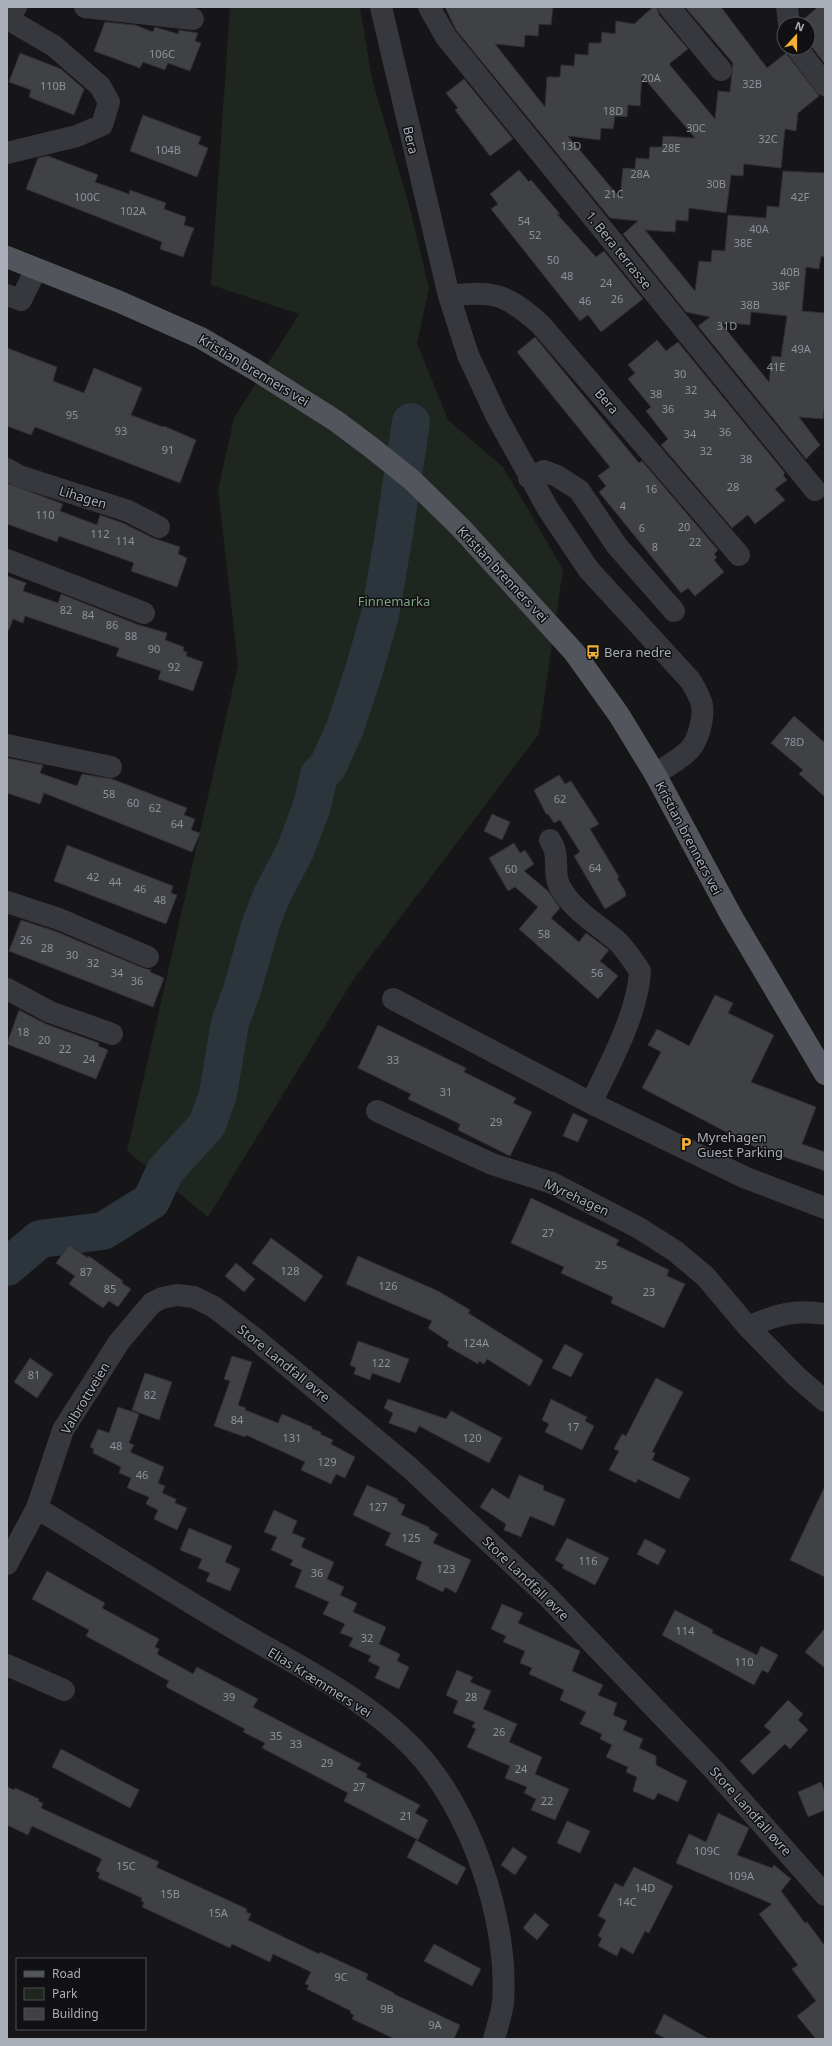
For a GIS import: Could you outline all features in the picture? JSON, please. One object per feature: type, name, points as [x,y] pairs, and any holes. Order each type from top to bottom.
[{"type":"main road","name":"Kristian brenners vei","points":[[7,257],[201,338],[254,369],[336,421],[412,480],[467,534],[574,652],[619,715],[656,774],[732,917],[825,1074]]},
{"type":"street","points":[[7,153],[77,136],[102,125],[109,102],[100,86],[54,46],[13,22],[12,11],[16,7]]},
{"type":"street","points":[[85,7],[193,19]]},
{"type":"street","name":"Bera","points":[[380,7],[449,296],[468,355],[497,417],[529,478],[548,510],[589,570],[690,680],[699,694],[702,706],[702,720],[695,741],[688,753],[656,774]]},
{"type":"street","name":"1. Bera terrasse","points":[[429,7],[446,37],[815,490]]},
{"type":"street","points":[[669,7],[721,70]]},
{"type":"street","points":[[803,56],[825,85]]},
{"type":"street","points":[[14,297],[36,268]]},
{"type":"street","name":"Bera","points":[[449,296],[475,293],[495,294],[518,305],[540,324],[739,555]]},
{"type":"street","name":"Lihagen","points":[[7,469],[19,476],[128,511],[159,527]]},
{"type":"street","points":[[529,478],[544,471],[557,476],[579,490],[617,546],[674,611]]},
{"type":"street","points":[[7,560],[144,613]]},
{"type":"street","points":[[7,745],[111,767]]},
{"type":"street","points":[[550,840],[556,848],[556,878],[562,892],[574,906],[617,941],[640,971],[640,984],[629,1016],[614,1056],[591,1103]]},
{"type":"street","points":[[7,902],[59,919],[148,957]]},
{"type":"street","points":[[7,989],[50,1012],[112,1034]]},
{"type":"street","points":[[392,999],[591,1103],[746,1178],[825,1208]]},
{"type":"street","name":"Myrehagen","points":[[377,1111],[492,1164],[552,1183],[639,1228],[675,1251],[705,1276],[748,1326],[796,1376],[825,1401]]},
{"type":"street","name":"Valbrottveien","points":[[7,1564],[37,1508],[63,1430],[119,1342],[152,1303],[162,1298],[177,1295],[194,1297]]},
{"type":"street","name":"Store Landfall øvre","points":[[194,1297],[214,1307],[253,1337],[404,1463],[548,1597],[714,1770],[825,1895]]},
{"type":"street","points":[[748,1326],[774,1315],[810,1312],[825,1314]]},
{"type":"street","name":"Elias Kræmmers vei","points":[[37,1508],[233,1628],[332,1686],[382,1721],[414,1749],[448,1792],[470,1839],[490,1892],[502,1954],[503,2003],[494,2039]]},
{"type":"street","points":[[7,1665],[64,1690]]},
{"type":"green space","name":"Finnemarka","points":[[230,7],[360,7],[372,79],[411,212],[429,289],[417,343],[448,420],[503,467],[563,569],[539,734],[353,980],[208,1217],[127,1151],[238,665],[218,490],[234,418],[299,314],[211,285]]},
{"type":"building","points":[[445,7],[553,7],[551,25],[539,24],[538,36],[525,35],[524,47],[495,44],[545,107],[547,77],[560,77],[561,65],[574,66],[575,54],[588,55],[589,43],[601,43],[602,32],[615,34],[616,21],[634,24],[653,7],[657,7],[659,15],[688,49],[669,64],[715,119],[718,91],[730,92],[733,63],[685,7],[721,7],[767,68],[782,56],[788,56],[819,96],[798,113],[796,131],[785,129],[781,168],[744,164],[743,176],[731,175],[726,213],[689,208],[688,221],[676,220],[675,232],[645,230],[695,291],[699,261],[711,262],[712,250],[725,251],[728,215],[766,218],[767,206],[779,207],[783,171],[825,173],[825,257],[821,256],[819,269],[806,267],[802,311],[825,313],[825,404],[823,419],[799,417],[820,445],[806,459],[698,326],[710,317],[686,312],[623,234],[638,221],[610,218],[456,30]],"holes":[[[642,76],[695,138],[663,136],[662,147],[650,147],[649,159],[636,158],[635,169],[623,168],[620,198],[568,136],[600,140],[601,128],[613,129],[615,116],[627,117],[628,105],[640,106]],[[751,312],[787,316],[781,357],[772,356],[769,382],[720,322],[750,325]]]},
{"type":"building","points":[[818,7],[825,7],[825,64],[816,52],[816,16],[807,16]]},
{"type":"building","points":[[105,22],[135,25],[153,32],[155,27],[178,34],[179,30],[198,33],[195,41],[201,43],[190,71],[168,63],[165,70],[143,62],[140,68],[94,51]]},
{"type":"building","points":[[20,53],[61,69],[84,89],[74,115],[29,97],[31,90],[9,82]]},
{"type":"building","points":[[464,79],[513,139],[490,156],[455,110],[458,108],[446,93]]},
{"type":"building","points":[[143,115],[201,137],[198,144],[208,148],[197,177],[130,151]]},
{"type":"building","points":[[48,156],[98,175],[95,182],[129,194],[130,190],[166,203],[164,209],[186,217],[184,225],[194,228],[183,257],[160,249],[162,242],[26,189],[38,158]]},
{"type":"building","points":[[519,170],[529,182],[531,180],[560,214],[557,214],[596,257],[604,251],[643,299],[601,332],[588,315],[580,321],[491,209],[498,204],[490,194]]},
{"type":"building","points":[[535,337],[639,463],[642,461],[718,550],[714,554],[717,557],[714,560],[724,572],[695,596],[688,588],[681,593],[599,492],[606,486],[598,476],[610,467],[517,352]]},
{"type":"building","points":[[657,340],[666,351],[678,342],[785,473],[783,475],[787,480],[775,489],[785,500],[755,524],[748,515],[732,528],[661,445],[668,439],[646,411],[651,407],[628,379],[635,373],[628,365]]},
{"type":"building","points":[[7,348],[57,367],[53,381],[84,393],[94,368],[142,388],[131,415],[163,427],[164,426],[196,440],[180,483],[35,427],[31,435],[7,426]]},
{"type":"building","points":[[7,483],[63,504],[60,511],[97,525],[100,515],[123,523],[153,538],[180,547],[178,554],[187,558],[177,587],[131,571],[134,563],[59,536],[57,542],[7,524]]},
{"type":"building","points":[[7,576],[26,583],[23,591],[58,603],[61,594],[139,625],[167,633],[165,640],[184,647],[183,651],[187,652],[186,656],[203,662],[193,691],[158,679],[161,671],[116,656],[119,648],[25,616],[23,623],[13,619],[9,630],[7,630]]},
{"type":"building","points":[[794,716],[825,743],[825,797],[799,774],[803,770],[771,743]]},
{"type":"building","points":[[7,758],[43,765],[40,773],[77,786],[82,774],[112,779],[187,808],[184,815],[195,819],[191,830],[200,833],[192,852],[44,793],[40,804],[7,793]]},
{"type":"building","points":[[559,775],[565,784],[571,781],[599,824],[590,829],[619,877],[617,878],[625,891],[626,896],[605,909],[574,856],[580,852],[560,820],[554,823],[548,814],[546,814],[534,790]]},
{"type":"building","points":[[492,814],[510,822],[502,840],[484,831]]},
{"type":"building","points":[[514,843],[520,853],[525,850],[534,864],[524,871],[548,891],[560,908],[551,918],[579,942],[586,933],[609,950],[600,961],[618,976],[598,999],[519,929],[538,907],[515,887],[508,891],[489,858]]},
{"type":"building","points":[[67,845],[173,886],[171,893],[177,895],[166,924],[54,881]]},
{"type":"building","points":[[21,920],[55,931],[151,970],[150,972],[164,978],[153,1007],[9,951]]},
{"type":"building","points":[[715,995],[733,1003],[728,1013],[774,1035],[751,1082],[816,1107],[802,1144],[825,1152],[825,1171],[753,1146],[642,1088],[661,1052],[648,1045],[657,1029],[689,1046]]},
{"type":"building","points":[[19,1010],[46,1024],[99,1043],[98,1046],[108,1050],[96,1079],[7,1044]]},
{"type":"building","points":[[378,1025],[466,1068],[464,1072],[516,1098],[513,1103],[532,1112],[510,1156],[458,1130],[460,1124],[408,1099],[411,1094],[358,1068]]},
{"type":"building","points":[[573,1113],[588,1120],[578,1142],[563,1136]]},
{"type":"building","points":[[531,1198],[619,1240],[616,1245],[669,1270],[667,1276],[685,1284],[664,1328],[611,1303],[613,1297],[561,1273],[564,1267],[511,1243]]},
{"type":"building","points":[[271,1238],[323,1276],[305,1302],[252,1263]]},
{"type":"building","points":[[69,1245],[88,1258],[89,1256],[123,1281],[122,1283],[131,1289],[118,1307],[109,1301],[103,1308],[69,1284],[75,1276],[56,1263]]},
{"type":"building","points":[[358,1256],[438,1291],[470,1310],[468,1313],[543,1360],[530,1386],[487,1359],[484,1364],[479,1361],[478,1364],[447,1346],[449,1342],[428,1328],[432,1321],[346,1284]]},
{"type":"building","points":[[236,1263],[255,1279],[244,1292],[225,1276]]},
{"type":"building","points":[[358,1341],[409,1359],[400,1383],[372,1373],[370,1380],[354,1374],[356,1368],[350,1365]]},
{"type":"building","points":[[565,1344],[583,1354],[571,1377],[552,1368]]},
{"type":"building","points":[[232,1356],[252,1362],[238,1405],[246,1408],[245,1410],[278,1423],[282,1414],[312,1427],[312,1429],[321,1432],[320,1434],[333,1440],[331,1444],[355,1457],[345,1478],[336,1474],[331,1484],[301,1470],[305,1462],[246,1435],[245,1437],[214,1426],[230,1381],[224,1379]]},
{"type":"building","points":[[30,1358],[53,1374],[37,1398],[14,1382]]},
{"type":"building","points":[[145,1373],[172,1382],[159,1420],[132,1410]]},
{"type":"building","points":[[656,1378],[683,1392],[652,1452],[655,1453],[652,1460],[690,1478],[679,1499],[638,1479],[636,1483],[609,1470],[619,1451],[614,1449],[622,1434],[626,1436]]},
{"type":"building","points":[[388,1399],[446,1419],[451,1411],[502,1438],[489,1463],[419,1426],[416,1433],[389,1423],[393,1413],[384,1408]]},
{"type":"building","points":[[551,1399],[587,1417],[585,1421],[594,1426],[582,1450],[545,1432],[549,1424],[542,1420]]},
{"type":"building","points":[[118,1407],[139,1414],[129,1443],[134,1445],[130,1452],[164,1467],[158,1483],[165,1486],[162,1493],[176,1499],[175,1503],[187,1508],[177,1530],[154,1519],[158,1510],[146,1504],[149,1497],[127,1488],[131,1478],[119,1473],[121,1467],[93,1453],[94,1449],[90,1447],[98,1429],[109,1433]]},
{"type":"building","points":[[519,1475],[544,1486],[543,1490],[565,1499],[554,1526],[530,1516],[521,1537],[504,1530],[506,1524],[480,1507],[492,1488],[509,1499]]},
{"type":"building","points":[[367,1485],[398,1499],[397,1501],[405,1505],[401,1515],[429,1527],[429,1529],[438,1534],[433,1543],[471,1560],[456,1593],[445,1587],[443,1592],[416,1579],[422,1562],[385,1545],[391,1533],[353,1515]]},
{"type":"building","points":[[825,1486],[825,1577],[790,1560]]},
{"type":"building","points":[[274,1510],[297,1521],[292,1533],[305,1538],[301,1547],[334,1562],[327,1579],[344,1587],[340,1595],[357,1603],[353,1612],[386,1627],[379,1644],[400,1654],[397,1661],[409,1667],[399,1689],[375,1678],[380,1667],[368,1661],[371,1656],[349,1646],[353,1638],[340,1633],[345,1624],[323,1614],[329,1602],[295,1587],[302,1570],[290,1565],[293,1560],[271,1550],[277,1537],[264,1532]]},
{"type":"building","points":[[189,1528],[232,1546],[225,1562],[240,1569],[230,1591],[206,1581],[210,1573],[198,1568],[202,1559],[180,1550]]},
{"type":"building","points":[[567,1538],[609,1558],[595,1585],[562,1568],[564,1565],[555,1560]]},
{"type":"building","points":[[645,1539],[666,1550],[658,1565],[637,1554]]},
{"type":"building","points":[[47,1571],[105,1603],[102,1608],[159,1639],[155,1647],[159,1649],[157,1654],[193,1674],[197,1667],[258,1699],[253,1707],[361,1764],[357,1769],[367,1774],[366,1777],[420,1805],[415,1813],[428,1820],[418,1840],[344,1801],[348,1793],[262,1748],[265,1743],[243,1732],[245,1729],[168,1688],[166,1686],[169,1681],[86,1636],[89,1630],[32,1599]]},
{"type":"building","points":[[502,1604],[523,1613],[518,1623],[580,1651],[572,1671],[603,1685],[598,1695],[617,1703],[613,1715],[627,1721],[623,1730],[643,1739],[639,1748],[656,1756],[656,1765],[687,1781],[678,1802],[658,1793],[654,1800],[633,1791],[637,1777],[626,1772],[628,1767],[606,1757],[612,1745],[600,1739],[602,1734],[580,1724],[586,1712],[560,1700],[564,1690],[529,1674],[532,1668],[520,1663],[525,1651],[503,1642],[506,1636],[491,1629]]},
{"type":"building","points":[[675,1610],[713,1630],[712,1633],[757,1655],[761,1646],[778,1655],[768,1673],[762,1670],[754,1685],[662,1635]]},
{"type":"building","points":[[825,1628],[825,1668],[805,1652]]},
{"type":"building","points":[[457,1670],[473,1677],[470,1682],[491,1691],[483,1709],[517,1724],[509,1742],[542,1757],[535,1774],[569,1789],[555,1820],[531,1810],[536,1799],[524,1793],[527,1787],[505,1778],[510,1766],[467,1747],[476,1729],[472,1727],[475,1722],[453,1713],[458,1701],[446,1695]]},
{"type":"building","points":[[788,1700],[803,1714],[798,1720],[808,1730],[790,1749],[785,1744],[753,1775],[740,1761],[771,1732],[764,1726]]},
{"type":"building","points":[[61,1749],[139,1790],[130,1808],[52,1767]]},
{"type":"building","points":[[821,1782],[825,1793],[825,1810],[808,1817],[798,1792]]},
{"type":"building","points":[[7,1787],[14,1790],[15,1788],[39,1799],[38,1801],[43,1803],[41,1808],[159,1862],[156,1867],[247,1909],[246,1912],[251,1914],[248,1920],[319,1954],[320,1952],[368,1974],[366,1979],[460,2025],[454,2039],[395,2039],[352,2019],[354,2015],[350,2013],[351,2011],[307,1989],[309,1985],[305,1984],[311,1972],[273,1954],[270,1962],[232,1944],[230,1948],[142,1907],[144,1902],[141,1901],[142,1898],[98,1878],[100,1873],[96,1871],[102,1859],[32,1826],[28,1835],[7,1825]]},
{"type":"building","points":[[718,1813],[749,1828],[737,1855],[772,1868],[774,1865],[791,1879],[781,1891],[805,1923],[807,1922],[825,1946],[825,2039],[816,2039],[797,2016],[816,2001],[792,1969],[798,1965],[759,1914],[772,1904],[676,1863],[689,1834],[706,1842]]},
{"type":"building","points":[[567,1821],[590,1831],[580,1853],[557,1843]]},
{"type":"building","points":[[416,1840],[466,1868],[457,1885],[407,1857]]},
{"type":"building","points":[[513,1847],[527,1857],[515,1875],[501,1865]]},
{"type":"building","points":[[634,1867],[673,1886],[649,1933],[645,1931],[633,1954],[621,1947],[617,1956],[598,1946],[602,1938],[598,1936],[606,1920],[598,1916],[615,1883],[623,1887]]},
{"type":"building","points":[[535,1913],[549,1925],[537,1940],[523,1928]]},
{"type":"building","points":[[434,1944],[481,1969],[472,1986],[424,1961]]},
{"type":"building","points":[[664,2014],[709,2039],[667,2039],[655,2033]]},
{"type":"waterway","points":[[7,1267],[40,1239],[103,1231],[151,1201],[165,1171],[207,1125],[218,1094],[230,1023],[242,990],[261,923],[272,895],[295,851],[312,806],[319,775],[328,766],[345,728],[380,615],[411,422]]},
{"type":"place","name":"Bera nedre","points":[[593,652]]},
{"type":"place","name":"Myrehagen Guest Parking","points":[[686,1144]]}]
